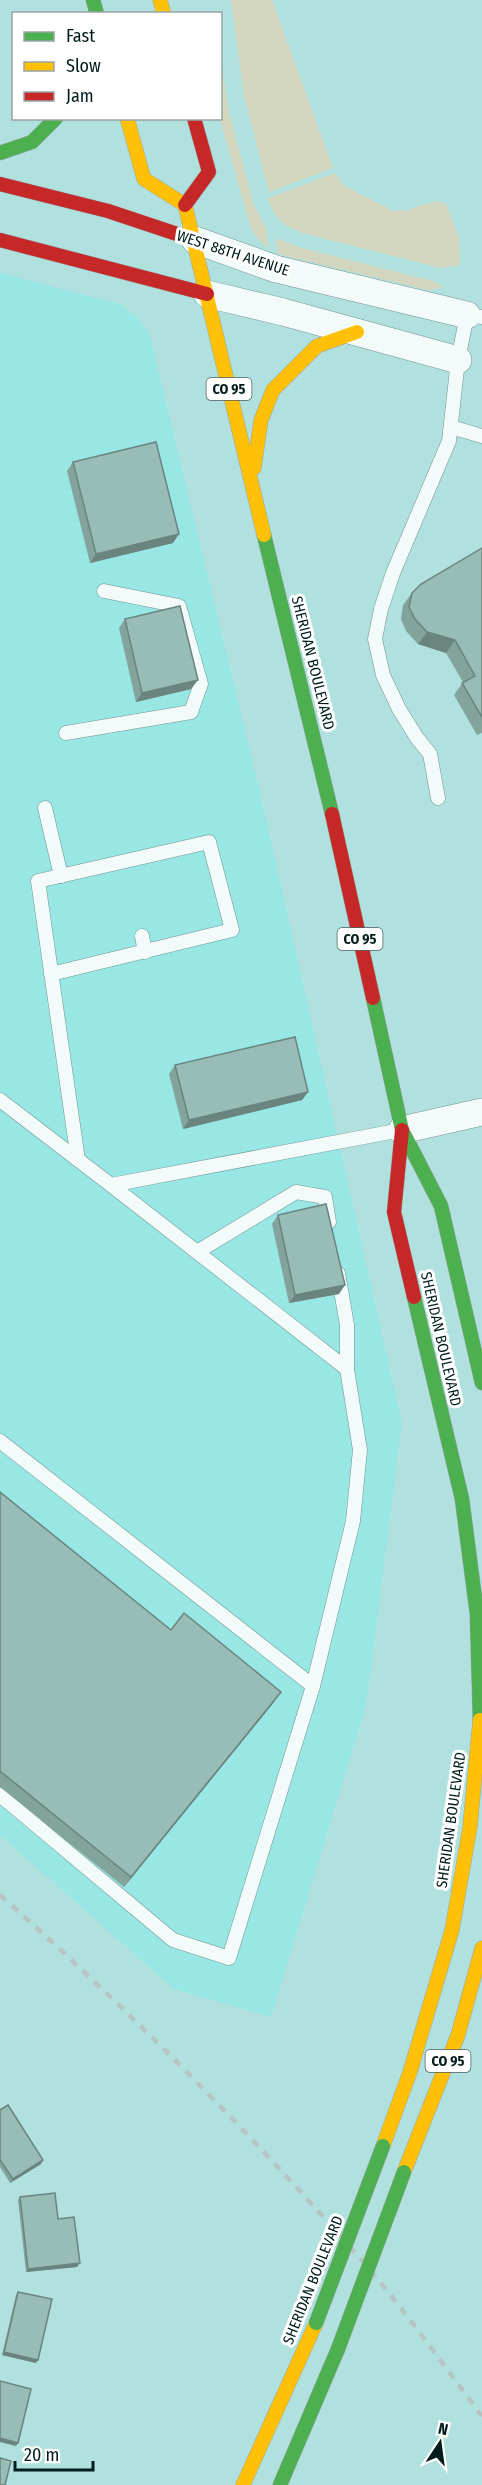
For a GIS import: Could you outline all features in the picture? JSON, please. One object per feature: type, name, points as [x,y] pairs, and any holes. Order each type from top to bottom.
[{"type":"main road","points":[[0,153],[32,142],[54,120]]},
{"type":"main road","points":[[128,120],[144,178],[186,205],[209,172],[195,120]]},
{"type":"main road","name":"WEST 88TH AVENUE","points":[[0,184],[108,211],[195,240]]},
{"type":"main road","name":"SHERIDAN BOULEVARD","points":[[186,205],[251,484],[318,749],[402,1130],[441,1206],[482,1383]]},
{"type":"main road","points":[[0,240],[207,294]]},
{"type":"main road","points":[[251,484],[261,420],[273,390],[317,346],[357,332]]},
{"type":"main road","name":"SHERIDAN BOULEVARD","points":[[243,2485],[316,2323],[410,2072],[452,1930],[470,1827],[480,1725],[477,1614],[462,1499],[394,1212],[402,1130]]},
{"type":"main road","name":"CO 95","points":[[280,2485],[339,2349],[404,2172],[458,2035],[482,1948]]},
{"type":"street","name":"WEST 88TH AVENUE","points":[[195,240],[276,269],[475,316]]},
{"type":"street","points":[[207,294],[458,360]]},
{"type":"street","points":[[402,1130],[482,1112]]},
{"type":"lane","points":[[438,798],[430,754],[399,710],[383,675],[375,639],[381,609],[393,573],[449,441],[458,360],[475,316]]},
{"type":"lane","points":[[451,427],[482,436]]},
{"type":"lane","points":[[66,732],[191,712],[201,684],[179,606],[104,591]]},
{"type":"lane","points":[[45,808],[61,876]]},
{"type":"lane","points":[[51,974],[145,952],[185,935],[232,930],[209,842],[166,858],[85,876],[61,876],[38,881],[51,974],[78,1160]]},
{"type":"lane","points":[[142,936],[145,952]]},
{"type":"lane","points":[[102,946],[105,961]]},
{"type":"lane","points":[[0,1100],[347,1369]]},
{"type":"lane","points":[[111,1185],[402,1130]]},
{"type":"lane","points":[[197,1252],[296,1192],[325,1197],[331,1232]]},
{"type":"lane","points":[[0,1795],[173,1940],[229,1958],[313,1686],[353,1521],[360,1450],[347,1369],[347,1325],[335,1255]]},
{"type":"lane","points":[[0,1441],[313,1686]]},
{"type":"shaded area","points":[[0,273],[120,304],[139,319],[150,336],[258,784],[402,1423],[366,1706],[271,2017],[174,1989],[0,1835]]},
{"type":"green space","points":[[231,0],[272,0],[333,168],[269,192],[244,96]]},
{"type":"green space","points":[[222,68],[229,112],[254,206],[266,227],[268,248],[258,239],[250,226],[220,120]]},
{"type":"green space","points":[[335,173],[344,186],[393,211],[406,210],[437,201],[446,204],[459,237],[460,265],[441,268],[303,233],[285,224],[273,211],[268,198]]},
{"type":"green space","points":[[279,239],[298,247],[437,282],[443,288],[428,290],[285,256],[278,253],[276,240]]},
{"type":"building","points":[[156,442],[179,534],[96,554],[73,462]]},
{"type":"building","points":[[482,548],[482,717],[462,683],[475,676],[455,640],[427,632],[415,619],[409,607],[412,593],[421,584]]},
{"type":"building","points":[[180,606],[198,680],[142,693],[125,619]]},
{"type":"building","points":[[295,1037],[308,1092],[189,1120],[175,1065]]},
{"type":"building","points":[[326,1204],[345,1285],[295,1295],[278,1215]]},
{"type":"building","points":[[0,1492],[171,1630],[184,1613],[281,1692],[131,1877],[0,1771]]},
{"type":"building","points":[[8,2105],[43,2160],[13,2179],[0,2160],[0,2110]]},
{"type":"building","points":[[55,2193],[58,2219],[74,2217],[80,2263],[28,2269],[20,2197]]},
{"type":"building","points":[[18,2292],[52,2299],[38,2360],[4,2352]]},
{"type":"building","points":[[0,2381],[31,2389],[18,2443],[0,2438]]},
{"type":"building","points":[[0,2458],[11,2461],[5,2485],[0,2485]]},
{"type":"railway","points":[[0,1895],[184,2069],[272,2161],[374,2274],[482,2416]]},
{"type":"traffic: fast","points":[[93,0],[96,12]]},
{"type":"traffic: fast","points":[[0,153],[32,142],[54,120]]},
{"type":"traffic: fast","points":[[264,535],[332,814]]},
{"type":"traffic: fast","points":[[373,998],[402,1130],[441,1206],[482,1383]]},
{"type":"traffic: fast","points":[[414,1297],[462,1499],[477,1614],[480,1720]]},
{"type":"traffic: fast","points":[[316,2323],[383,2146]]},
{"type":"traffic: fast","points":[[338,2349],[404,2172]]},
{"type":"traffic: fast","points":[[280,2485],[338,2349]]},
{"type":"traffic: slow","points":[[160,0],[163,12]]},
{"type":"traffic: slow","points":[[128,120],[144,179],[185,205],[264,535]]},
{"type":"traffic: slow","points":[[254,468],[261,420],[273,390],[317,346],[357,332]]},
{"type":"traffic: slow","points":[[383,2146],[410,2072],[452,1930],[470,1827],[480,1720]]},
{"type":"traffic: slow","points":[[404,2172],[458,2035],[482,1948]]},
{"type":"traffic: slow","points":[[243,2485],[316,2323]]},
{"type":"traffic: jam","points":[[185,205],[209,172],[195,120]]},
{"type":"traffic: jam","points":[[0,184],[108,211],[195,240]]},
{"type":"traffic: jam","points":[[0,240],[207,294]]},
{"type":"traffic: jam","points":[[332,814],[373,998]]},
{"type":"traffic: jam","points":[[402,1130],[394,1212],[414,1297]]}]
